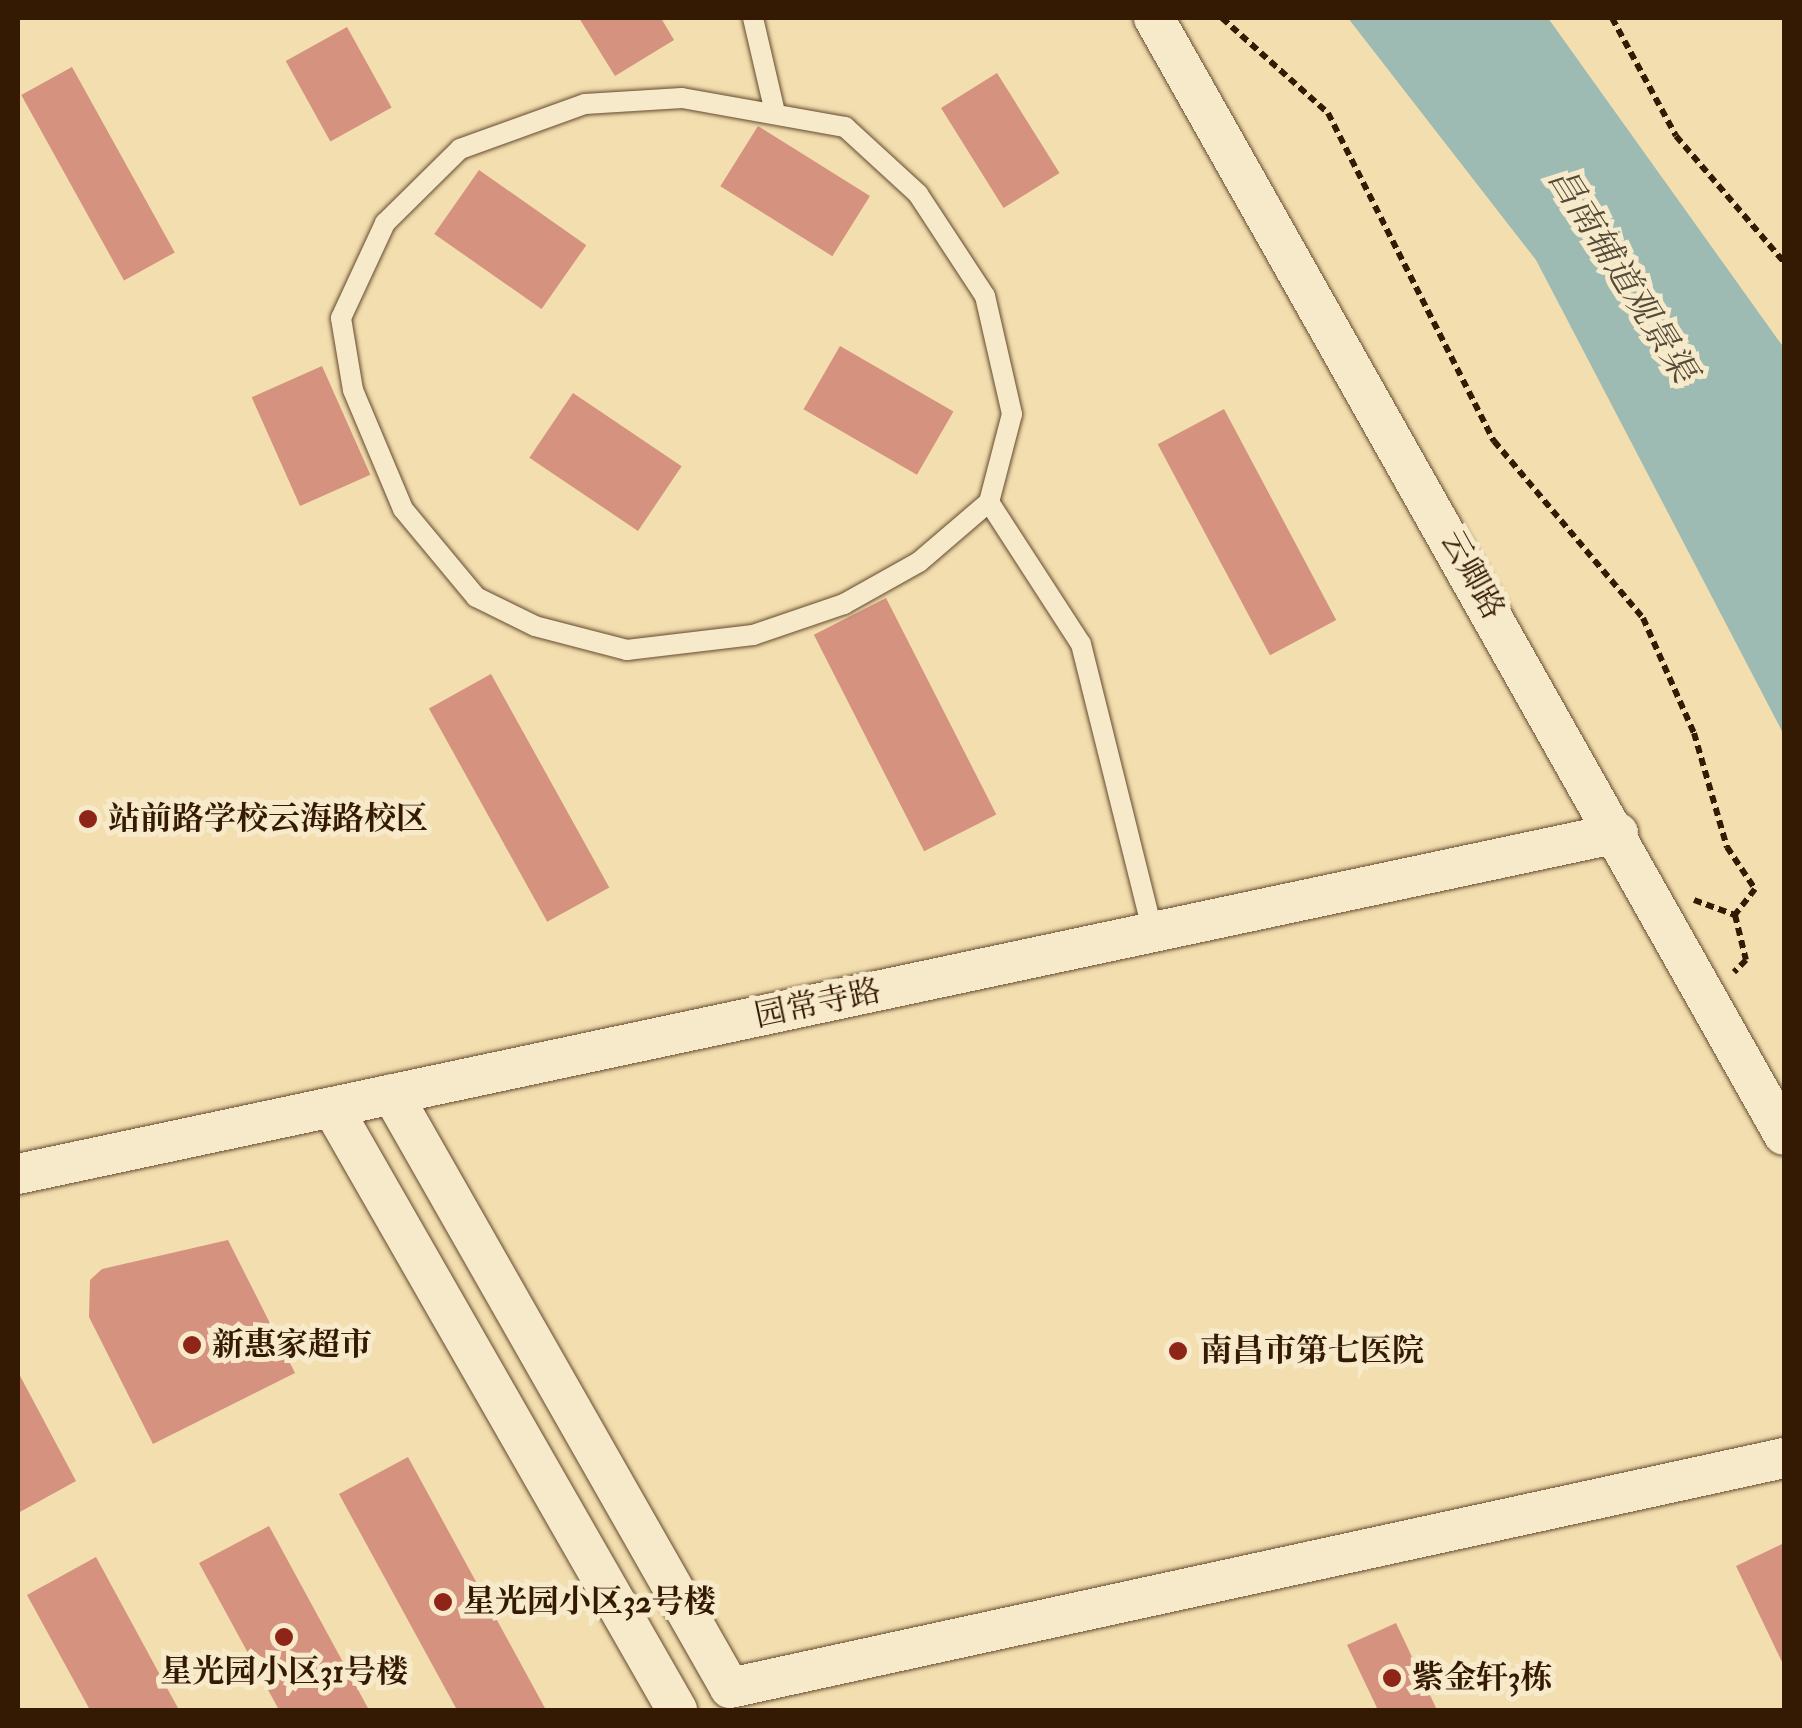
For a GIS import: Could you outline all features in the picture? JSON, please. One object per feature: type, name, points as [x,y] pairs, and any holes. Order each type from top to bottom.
[{"type":"street","name":"云卿路","points":[[1154,18],[1618,833],[1784,1135]]},
{"type":"street","name":"园常寺路","points":[[18,1174],[1618,833]]},
{"type":"street","points":[[392,1094],[730,1688]]},
{"type":"street","points":[[332,1108],[674,1706],[730,1688],[1784,1458]]},
{"type":"lane","points":[[752,18],[774,108]]},
{"type":"lane","points":[[682,98],[774,108],[845,127],[918,194],[985,296],[1012,414],[989,502],[919,562],[844,604],[753,635],[627,650],[535,626],[476,597],[403,510],[353,390],[341,318],[385,224],[460,150],[585,104],[682,98]]},
{"type":"lane","points":[[989,502],[1081,644],[1153,932]]},
{"type":"path","points":[[1222,18],[1328,113],[1494,442],[1643,618],[1694,733],[1727,848],[1756,888],[1735,915]]},
{"type":"path","points":[[1612,18],[1676,136],[1784,262]]},
{"type":"water","name":"昌南辅道观景渠","points":[[1348,18],[1548,18],[1784,348],[1784,735],[1536,260]]},
{"type":"building","points":[[579,18],[661,18],[674,40],[615,76]]},
{"type":"building","points":[[347,27],[392,107],[330,141],[286,61]]},
{"type":"building","points":[[72,67],[175,252],[124,281],[21,95]]},
{"type":"building","points":[[997,73],[1060,173],[1004,208],[941,108]]},
{"type":"building","points":[[758,126],[870,196],[832,256],[720,186]]},
{"type":"building","points":[[479,170],[586,245],[542,309],[434,234]]},
{"type":"building","points":[[840,346],[953,412],[917,475],[804,409]]},
{"type":"building","points":[[322,366],[370,475],[300,506],[252,397]]},
{"type":"building","points":[[573,393],[682,466],[638,531],[529,458]]},
{"type":"building","points":[[1224,409],[1336,620],[1270,655],[1158,444]]},
{"type":"building","points":[[886,598],[996,815],[924,851],[814,635]]},
{"type":"building","points":[[491,674],[609,887],[547,922],[429,708]]},
{"type":"building","name":"新惠家超市","points":[[228,1240],[295,1373],[153,1444],[89,1317],[90,1280],[102,1269]]},
{"type":"building","points":[[18,1372],[76,1481],[18,1513]]},
{"type":"building","name":"星光园小区32号楼","points":[[408,1457],[546,1710],[457,1710],[339,1494]]},
{"type":"building","name":"星光园小区31号楼","points":[[269,1526],[369,1710],[279,1710],[199,1563]]},
{"type":"building","points":[[1784,1543],[1784,1666],[1736,1566]]},
{"type":"building","points":[[96,1557],[179,1710],[90,1710],[27,1595]]},
{"type":"building","name":"紫金轩3栋","points":[[1396,1623],[1437,1710],[1378,1710],[1347,1645]]},
{"type":"place","name":"站前路学校云海路校区","points":[[88,819]]},
{"type":"place","name":"新惠家超市","points":[[192,1345]]},
{"type":"place","name":"南昌市第七医院","points":[[1178,1351]]},
{"type":"place","name":"星光园小区32号楼","points":[[443,1602]]},
{"type":"place","name":"星光园小区31号楼","points":[[284,1637]]},
{"type":"place","name":"紫金轩3栋","points":[[1392,1678]]}]
